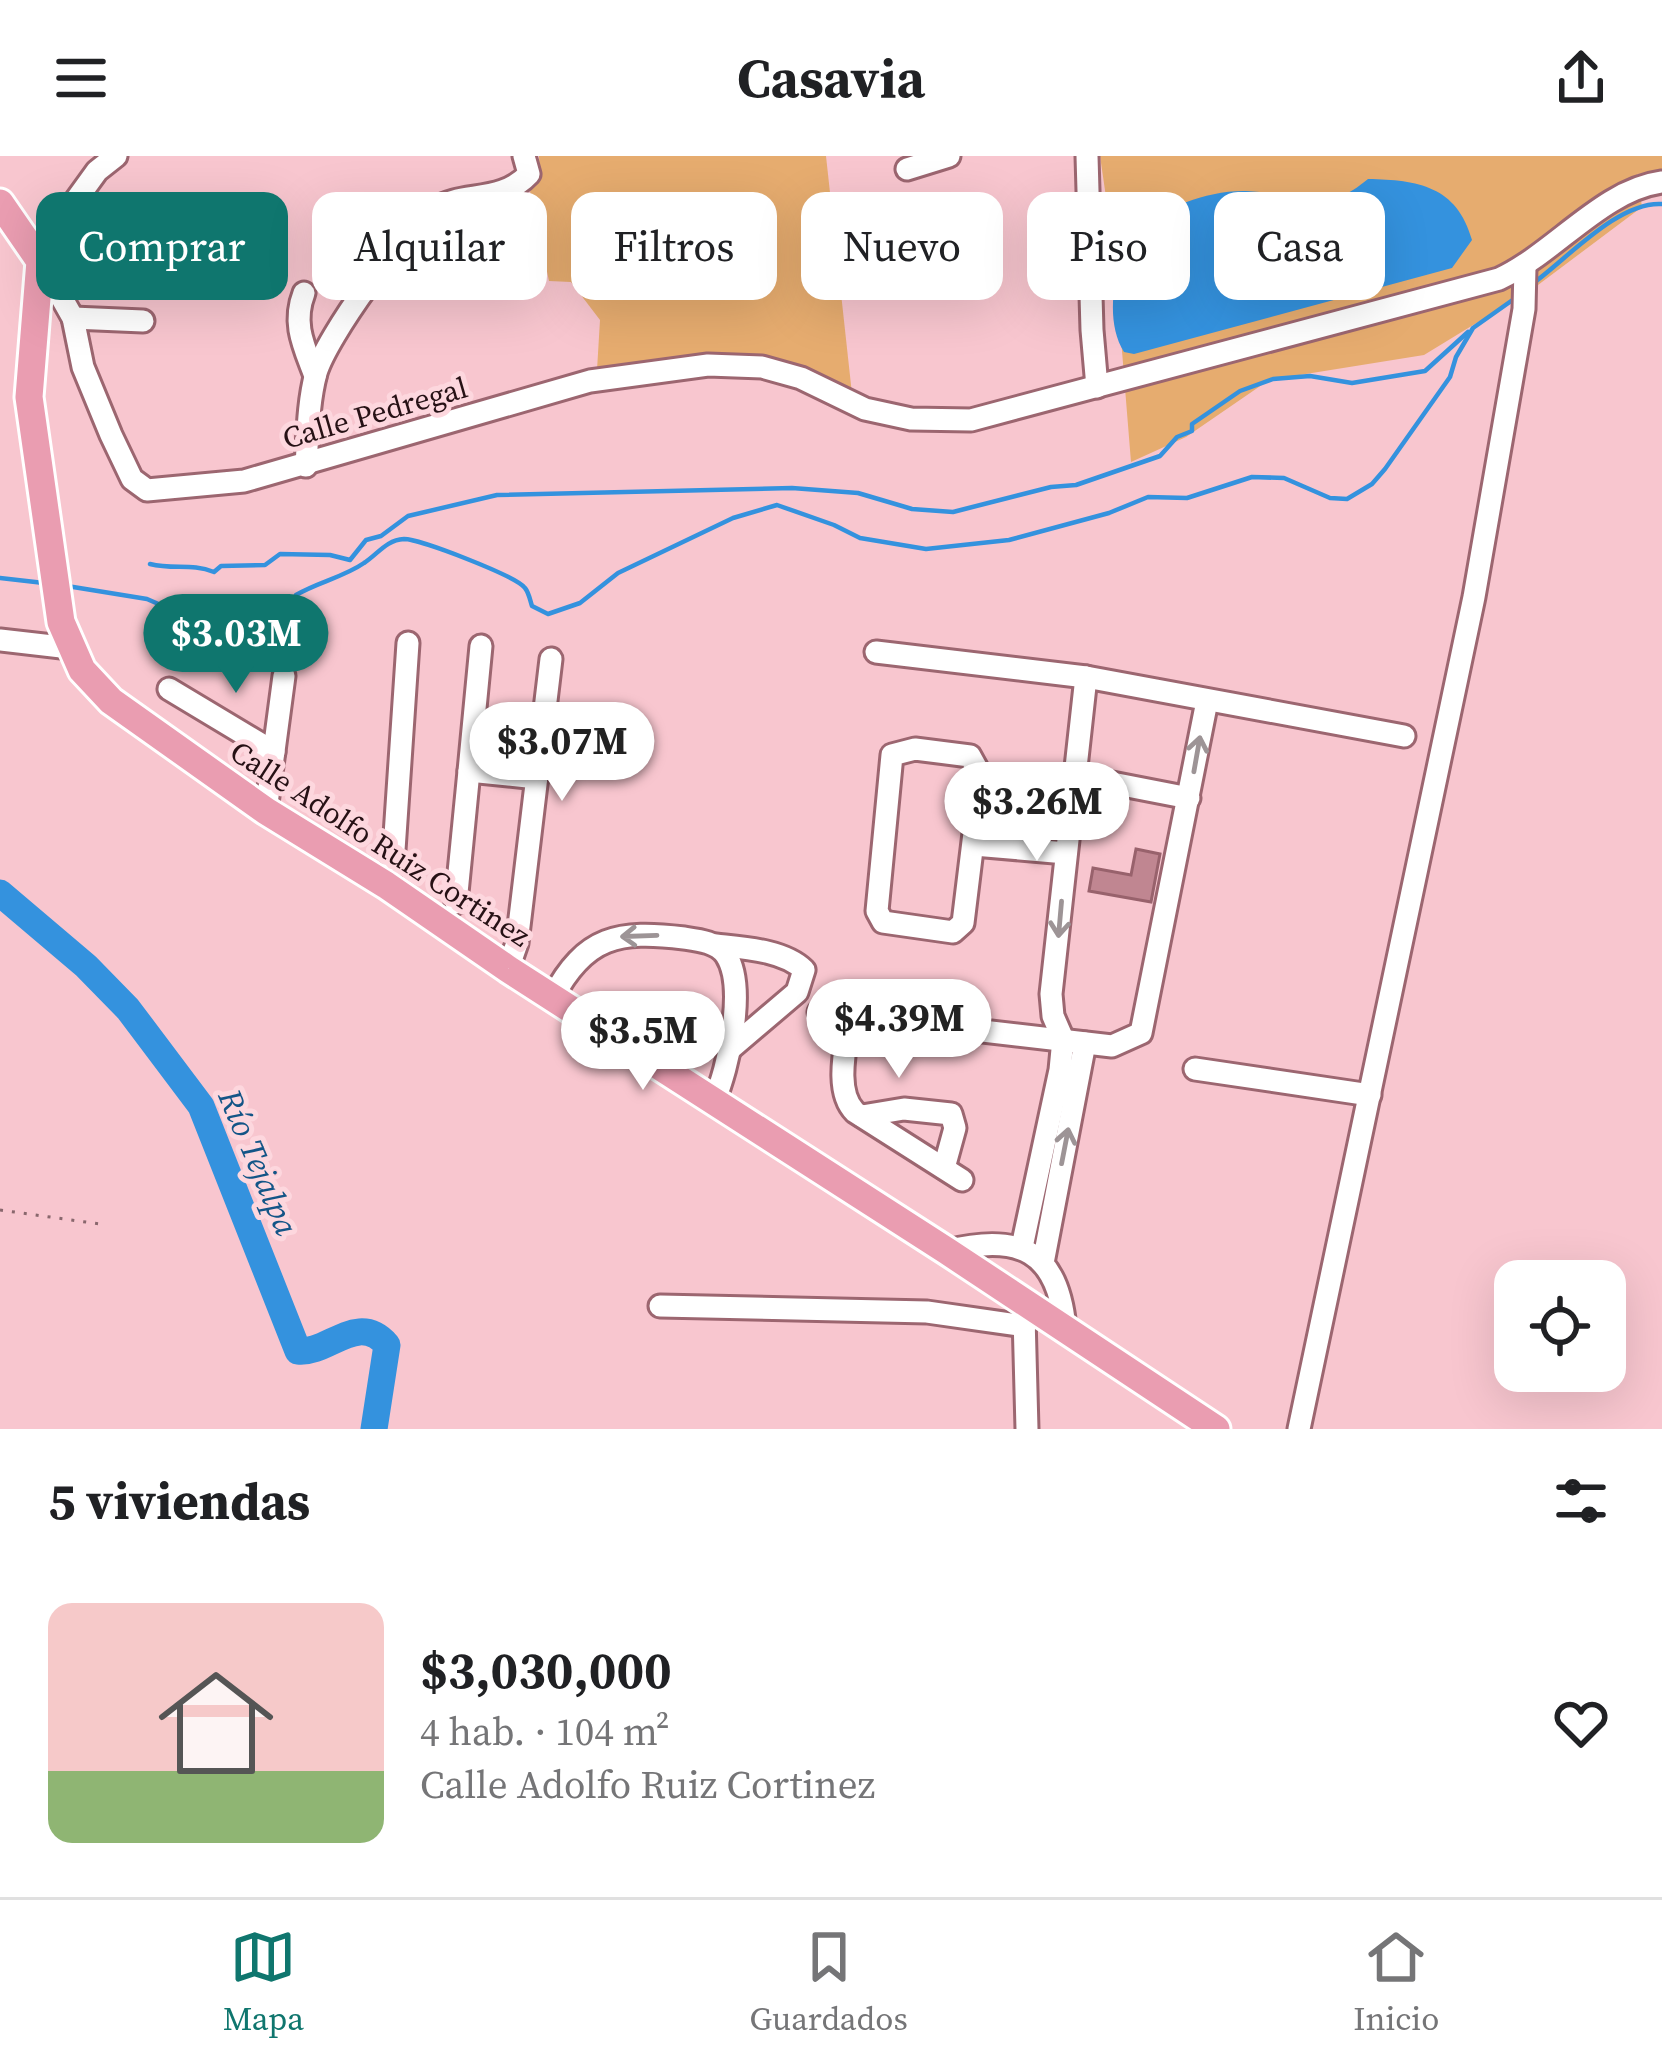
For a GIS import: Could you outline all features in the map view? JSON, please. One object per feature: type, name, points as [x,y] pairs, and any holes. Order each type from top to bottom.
[{"type":"main road","points":[[0,203],[36,255]]},
{"type":"main road","points":[[37,300],[29,398],[66,635]]},
{"type":"main road","name":"Calle Adolfo Ruiz Cortinez","points":[[66,635],[82,670],[111,701],[266,811],[947,1251],[1024,1314],[1064,1328],[1216,1429]]},
{"type":"street","points":[[80,192],[116,156]]},
{"type":"street","points":[[907,169],[949,156]]},
{"type":"street","points":[[1087,156],[1097,388]]},
{"type":"street","points":[[306,466],[316,376],[357,302],[428,215],[446,203],[491,195],[520,182],[526,165]]},
{"type":"street","name":"Calle Pedregal","points":[[63,300],[73,318],[83,367],[136,484],[155,491],[203,487],[306,466],[590,381],[709,365],[762,367],[801,378],[865,409],[911,419],[971,420],[1525,274],[1617,196],[1662,182]]},
{"type":"street","points":[[1299,1429],[1469,620],[1525,309],[1525,274]]},
{"type":"street","points":[[304,293],[297,311],[299,333],[316,376]]},
{"type":"street","points":[[73,318],[143,321]]},
{"type":"street","points":[[1,642],[66,635]]},
{"type":"street","points":[[386,885],[392,865],[408,643]]},
{"type":"street","points":[[456,903],[481,646]]},
{"type":"street","points":[[876,652],[1086,677],[1404,736]]},
{"type":"street","points":[[508,969],[518,944],[551,659]]},
{"type":"street","points":[[266,811],[284,676]]},
{"type":"street","points":[[1043,1263],[1074,1041],[1053,1016],[1051,994],[1086,677]]},
{"type":"street","points":[[169,689],[274,752]]},
{"type":"street","points":[[819,1012],[1112,1046],[1141,1033],[1207,700]]},
{"type":"street","points":[[915,749],[970,756],[976,761],[981,776],[974,845],[960,929],[944,932],[883,922],[876,904],[892,755],[915,749]]},
{"type":"street","points":[[469,771],[537,778]]},
{"type":"street","points":[[1076,776],[1190,798]]},
{"type":"street","points":[[974,845],[1066,853]]},
{"type":"street","points":[[553,998],[567,969],[582,955],[614,938],[639,934],[800,964],[804,970],[797,992],[730,1049]]},
{"type":"street","points":[[714,1101],[730,1049],[733,972],[716,945]]},
{"type":"street","points":[[850,1013],[843,1081],[846,1102],[862,1116],[953,1174],[956,1128],[951,1114],[904,1109],[862,1116]]},
{"type":"street","points":[[1022,1246],[1056,1093],[1074,1041]]},
{"type":"street","points":[[1195,1069],[1370,1095]]},
{"type":"street","points":[[947,1251],[999,1242],[1022,1246],[1043,1263],[1057,1286],[1064,1328]]},
{"type":"street","points":[[660,1306],[1024,1314],[1028,1429]]},
{"type":"path","points":[[0,1210],[100,1223]]},
{"type":"shaded area","points":[[539,156],[826,156],[830,192],[801,192],[801,300],[842,300],[852,394],[811,371],[760,357],[705,356],[597,370],[600,320],[585,300],[777,300],[777,192],[571,192],[571,282],[549,281],[547,192],[530,191],[540,180]]},
{"type":"shaded area","points":[[1100,156],[1662,156],[1662,172],[1637,174],[1642,207],[1534,288],[1424,355],[1269,380],[1186,437],[1131,462],[1118,300],[1190,300],[1190,192],[1105,192]]},
{"type":"water","points":[[1368,179],[1403,181],[1433,190],[1456,208],[1472,240],[1452,268],[1385,286],[1385,192],[1351,191]]},
{"type":"water","points":[[1214,194],[1214,300],[1334,300],[1134,354],[1124,352],[1117,338],[1114,300],[1190,300],[1190,201]]},
{"type":"building","points":[[1136,849],[1160,854],[1151,902],[1089,891],[1093,868],[1131,875]]},
{"type":"waterway","points":[[1532,284],[1610,222],[1645,206],[1662,204]]},
{"type":"waterway","points":[[67,586],[163,606],[196,648],[228,669],[252,659],[272,642],[296,595],[356,568],[387,545],[404,539],[505,575],[525,588],[532,606],[548,614],[580,603],[618,573],[733,518],[777,505],[860,538],[926,549],[1009,540],[1109,513],[1148,497],[1187,498],[1252,477],[1284,478],[1330,498],[1347,499],[1372,484],[1385,469],[1450,377],[1473,328],[1514,299]]},
{"type":"waterway","points":[[150,564],[214,572],[221,566],[265,565],[280,554],[350,560],[366,540],[381,536],[408,516],[497,495],[792,488],[858,493],[912,509],[953,512],[1076,485],[1160,456],[1177,437],[1192,431],[1192,424],[1240,391],[1273,379],[1310,376],[1352,383],[1425,371],[1468,332]]},
{"type":"waterway","points":[[0,578],[44,583]]},
{"type":"waterway","name":"Río Tejalpa","points":[[0,893],[86,966],[128,1009],[201,1106],[298,1351],[365,1332],[387,1345],[374,1429]]}]
